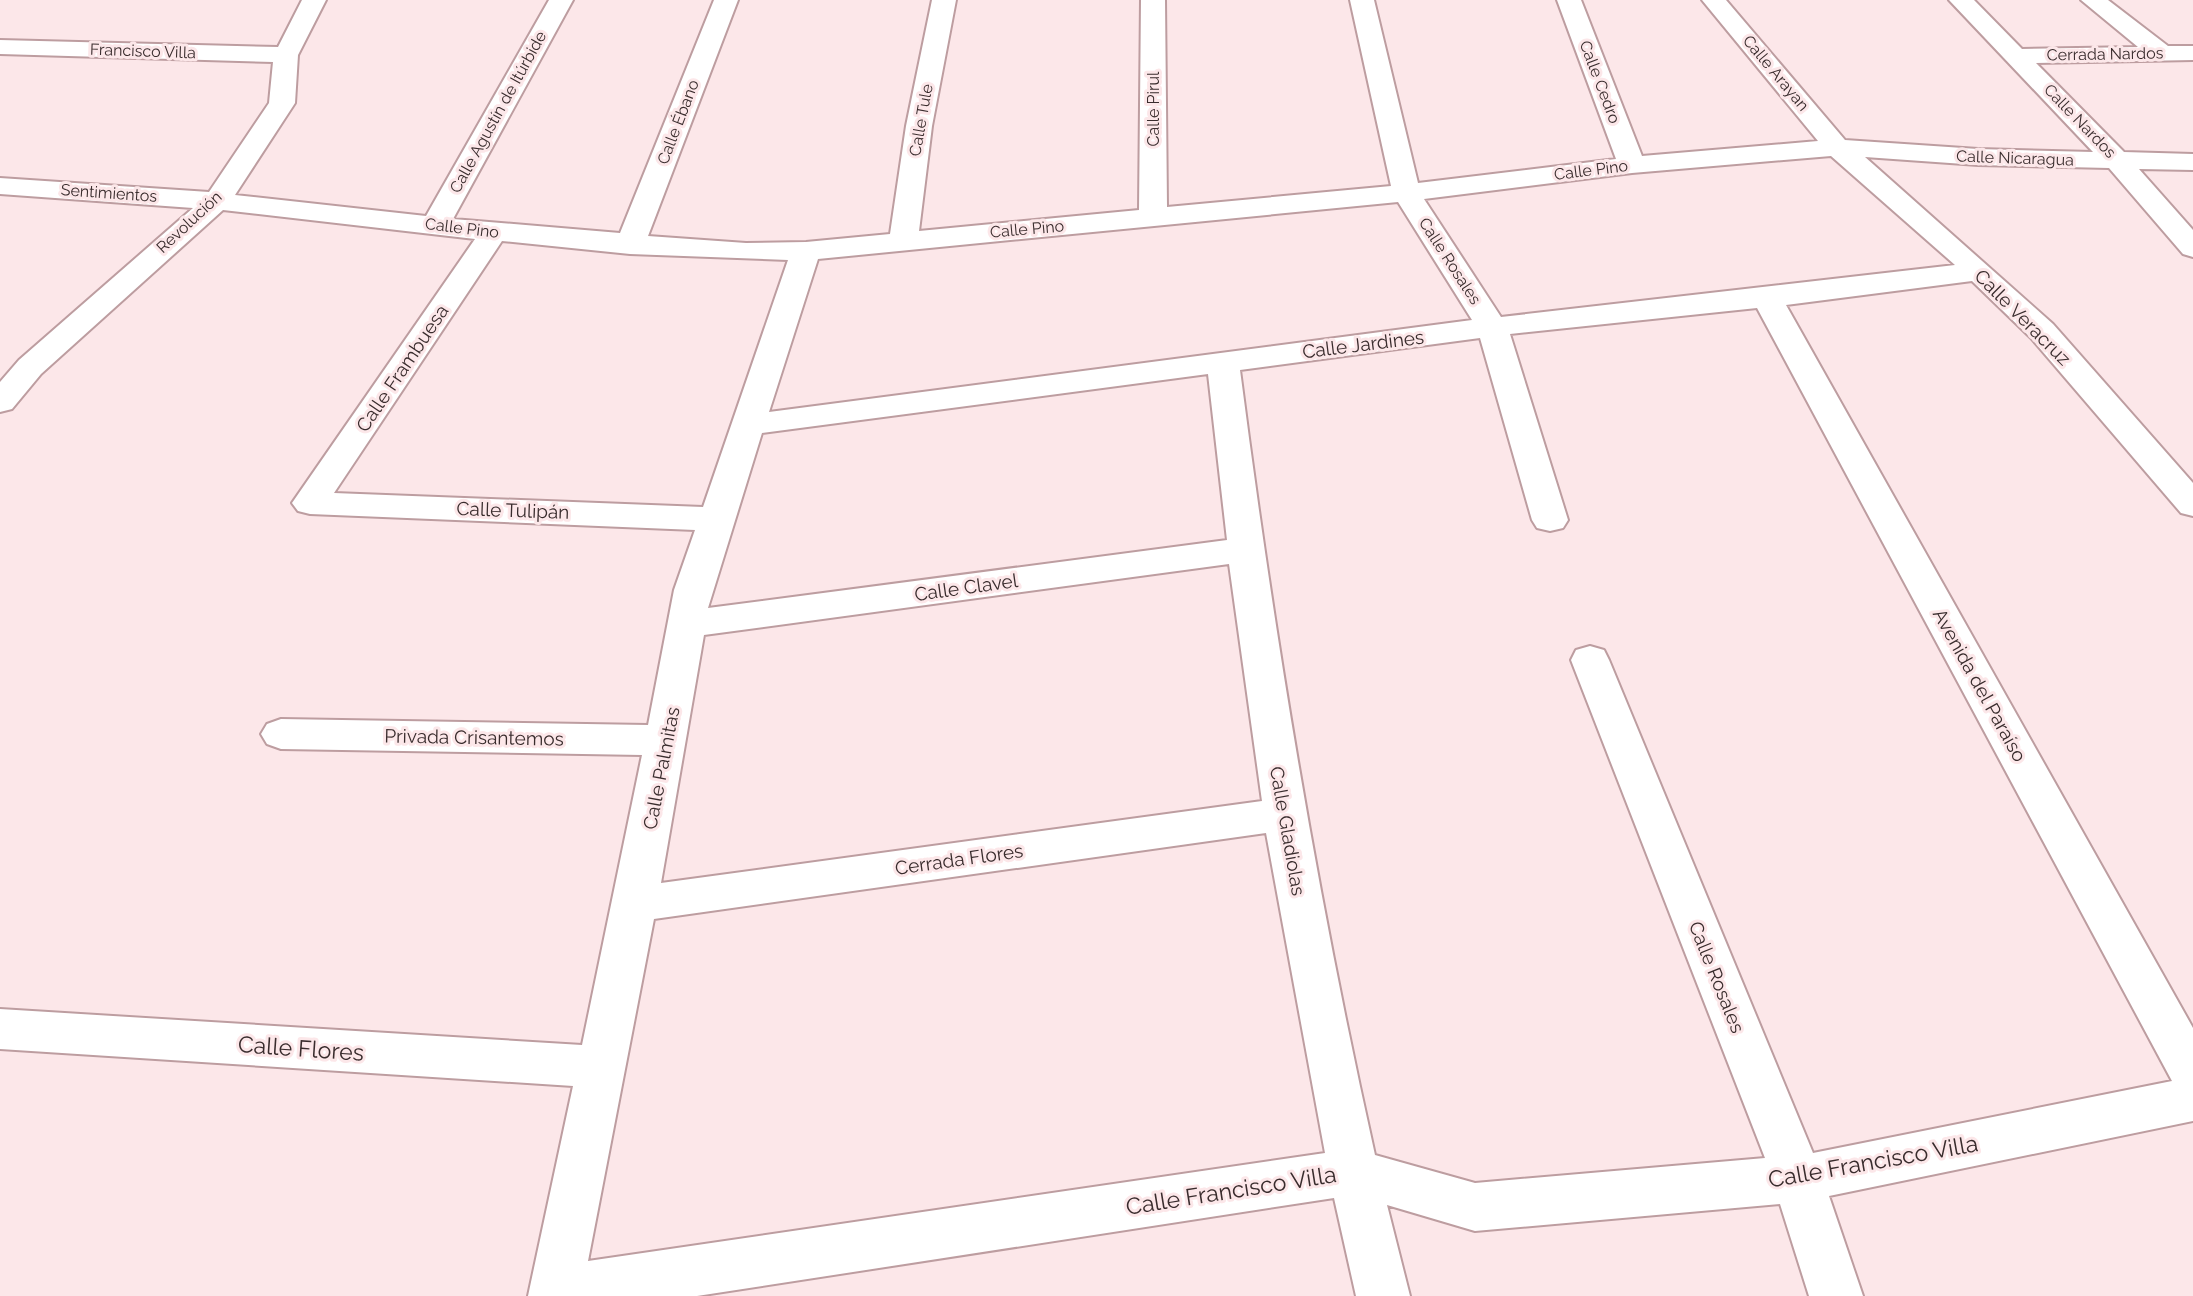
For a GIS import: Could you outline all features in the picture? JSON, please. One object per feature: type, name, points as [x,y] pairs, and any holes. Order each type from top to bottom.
[{"type":"street","name":"Revolución","points":[[0,402],[15,365],[217,201],[282,103],[286,55],[314,0]]},
{"type":"street","name":"Calle Agustín de Itúrbide","points":[[436,225],[561,0]]},
{"type":"street","name":"Calle Ébano","points":[[630,245],[726,0]]},
{"type":"street","name":"Calle Tule","points":[[903,241],[919,126],[944,0]]},
{"type":"street","name":"Calle Pirul","points":[[1153,0],[1153,217]]},
{"type":"street","name":"Calle Rosales","points":[[1362,0],[1406,192],[1492,327],[1550,520]]},
{"type":"street","name":"Calle Cedro","points":[[1569,0],[1632,165]]},
{"type":"street","name":"Calle Arayan","points":[[1714,0],[1837,147]]},
{"type":"street","name":"Calle Nardos","points":[[1961,0],[2118,162],[2193,248]]},
{"type":"street","points":[[2093,0],[2162,53]]},
{"type":"street","name":"Francisco Villa","points":[[0,47],[286,55]]},
{"type":"street","name":"Cerrada Nardos","points":[[2017,56],[2193,53]]},
{"type":"street","name":"Calle Pino","points":[[217,201],[630,245],[746,252],[806,251],[1406,192],[1632,165],[1837,147]]},
{"type":"street","name":"Calle Nicaragua","points":[[1837,147],[1978,158],[2193,162]]},
{"type":"street","name":"Calle Veracruz","points":[[1837,147],[1979,271],[2042,331],[2193,505]]},
{"type":"street","name":"Sentimientos","points":[[0,186],[217,201]]},
{"type":"street","name":"Calle Frambuesa","points":[[310,503],[494,232]]},
{"type":"street","name":"Calle Palmitas","points":[[555,1294],[635,904],[693,590],[806,251]]},
{"type":"street","name":"Calle Jardines","points":[[748,425],[1492,327],[1768,298],[1979,271]]},
{"type":"street","name":"Avenida del Paraíso","points":[[1768,298],[2193,1073]]},
{"type":"street","name":"Calle Gladiolas","points":[[1223,362],[1244,550],[1284,814],[1352,1172],[1383,1296]]},
{"type":"street","name":"Calle Tulipán","points":[[310,503],[716,519]]},
{"type":"street","name":"Calle Clavel","points":[[688,624],[1244,550]]},
{"type":"street","name":"Calle Rosales","points":[[1590,660],[1798,1179],[1836,1296]]},
{"type":"street","name":"Privada Crisantemos","points":[[281,734],[666,740]]},
{"type":"street","name":"Cerrada Flores","points":[[635,904],[1284,814]]},
{"type":"street","name":"Calle Flores","points":[[0,1029],[601,1067]]},
{"type":"street","name":"Calle Francisco Villa","points":[[555,1294],[1352,1172],[1475,1207],[1798,1179],[2193,1099]]}]
